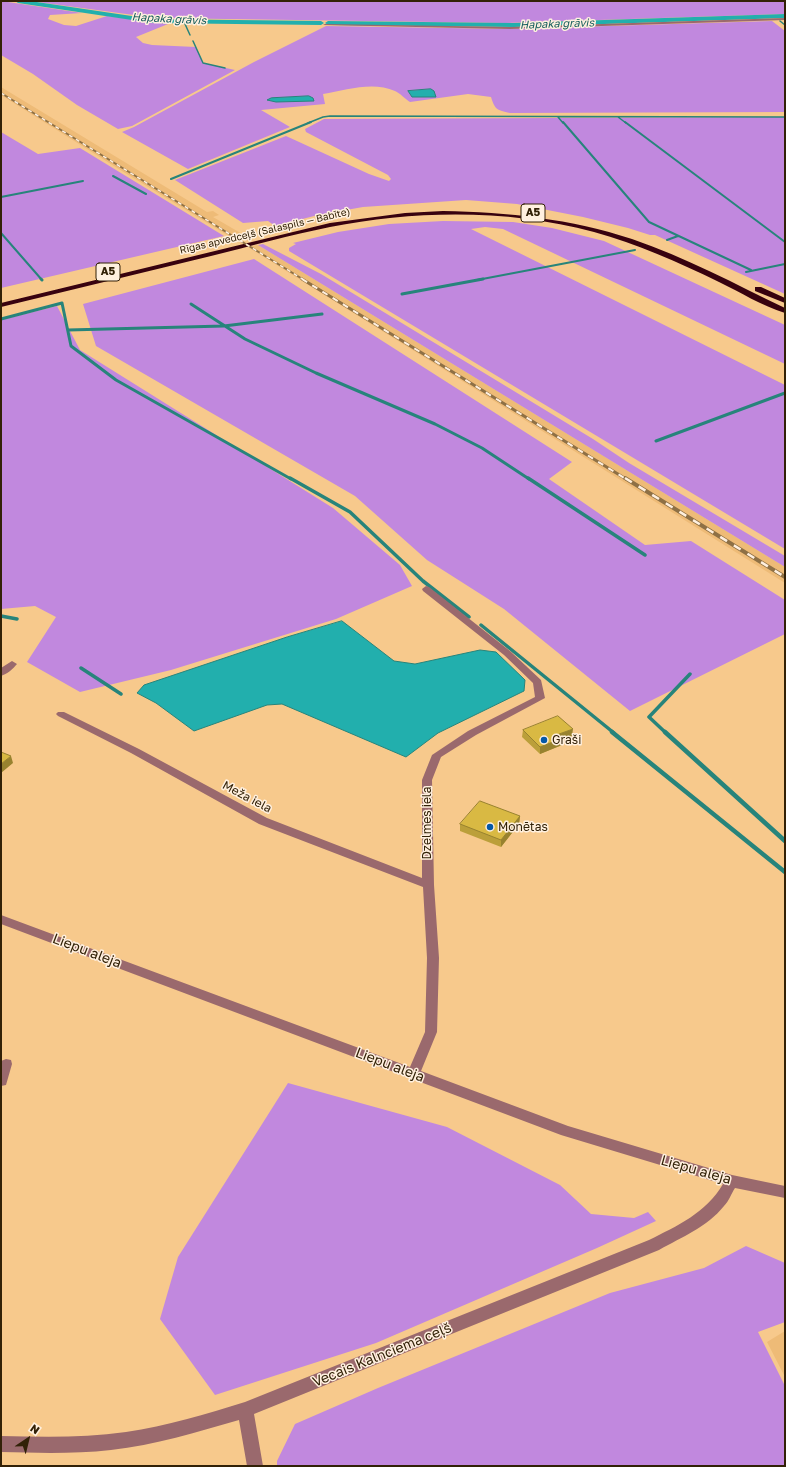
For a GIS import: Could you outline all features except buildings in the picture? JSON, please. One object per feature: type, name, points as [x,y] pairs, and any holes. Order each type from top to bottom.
[{"type":"highway","name":"Rīgas apvedceļš (Salaspils — Babīte)","points":[[1,298],[267,233],[337,218],[390,211],[456,208],[519,212],[569,219],[620,231],[671,249],[735,278]]},
{"type":"highway","name":"Rīgas apvedceļš (Salaspils — Babīte)","points":[[1,305],[275,237],[344,222],[400,215],[476,214],[541,220],[592,230],[639,244],[671,257],[785,311]]},
{"type":"highway","points":[[749,285],[785,301]]},
{"type":"street","points":[[325,25],[510,28],[785,19]]},
{"type":"street","name":"Dzelmes iela","points":[[413,1074],[431,1032],[433,958],[428,885],[427,780],[437,755],[472,733],[540,698],[538,682],[507,653],[426,589]]},
{"type":"street","points":[[1,673],[12,664]]},
{"type":"street","name":"Meža iela","points":[[61,714],[135,751],[263,821],[428,885]]},
{"type":"street","name":"Liepu aleja","points":[[1,919],[566,1131],[732,1181],[785,1192]]},
{"type":"street","points":[[1,1081],[6,1064]]},
{"type":"street","name":"Vecais Kalnciema ceļš","points":[[1,1444],[42,1445],[111,1442],[177,1430],[246,1410],[654,1245],[698,1220],[713,1209],[720,1201],[732,1181]]},
{"type":"street","points":[[246,1410],[255,1466]]},
{"type":"shaded area","points":[[1,1],[82,13],[50,15],[48,19],[64,25],[76,26],[107,16],[168,24],[136,37],[143,43],[152,45],[196,47],[203,63],[235,70],[132,126],[118,129],[77,105],[33,74],[1,55]]},
{"type":"shaded area","points":[[30,1],[785,1],[785,14],[506,23],[156,18]]},
{"type":"shaded area","points":[[772,21],[785,31],[785,112],[510,113],[497,109],[491,97],[468,94],[410,102],[397,92],[387,88],[369,86],[323,94],[325,104],[261,110],[290,127],[188,169],[122,132],[134,127],[254,62],[326,26],[509,29]]},
{"type":"shaded area","points":[[1,87],[207,212],[213,211],[219,215],[213,217],[244,235],[232,238],[1,95]]},
{"type":"shaded area","points":[[785,117],[785,294],[655,235],[650,235],[583,217],[517,204],[466,200],[363,207],[318,215],[275,226],[268,221],[243,223],[175,180],[286,136],[369,174],[389,181],[391,179],[388,175],[306,132],[305,129],[324,119]]},
{"type":"shaded area","points":[[1,132],[38,154],[80,148],[224,236],[1,288]]},
{"type":"shaded area","points":[[443,221],[513,222],[552,228],[604,241],[785,325],[785,364],[503,229],[485,227],[471,229],[785,385],[785,549],[289,251],[289,248],[296,244],[293,243],[338,232],[389,224]]},
{"type":"shaded area","points":[[263,244],[321,274],[593,439],[629,463],[785,556],[785,567],[258,245]]},
{"type":"shaded area","points":[[258,245],[785,567],[785,583],[248,247]]},
{"type":"shaded area","points":[[254,259],[572,462],[549,479],[645,545],[691,541],[785,600],[785,634],[630,711],[504,609],[427,560],[355,496],[96,346],[83,304]]},
{"type":"shaded area","points":[[57,306],[80,350],[333,508],[400,565],[412,586],[336,619],[171,670],[80,692],[27,662],[56,617],[35,606],[1,609],[1,320]]},
{"type":"shaded area","points":[[288,1083],[447,1127],[560,1185],[591,1214],[634,1218],[648,1212],[656,1221],[376,1343],[215,1395],[160,1319],[178,1257]]},
{"type":"shaded area","points":[[746,1246],[785,1263],[785,1322],[758,1332],[785,1386],[785,1466],[277,1466],[277,1461],[295,1424],[378,1388],[610,1293],[704,1268]]},
{"type":"shaded area","points":[[785,1331],[785,1377],[767,1342]]},
{"type":"water","points":[[431,89],[434,91],[436,97],[412,97],[408,91]]},
{"type":"water","points":[[309,96],[313,98],[314,101],[276,102],[267,100],[271,98]]},
{"type":"water","points":[[342,621],[394,661],[415,664],[480,650],[496,652],[525,680],[524,691],[438,733],[406,757],[282,704],[267,705],[194,731],[156,703],[137,693],[144,685],[287,637]]},
{"type":"waterway","name":"Hapaka grāvis","points":[[18,1],[152,21],[321,23]]},
{"type":"waterway","name":"Hapaka grāvis","points":[[328,23],[514,25],[785,16]]},
{"type":"waterway","points":[[780,21],[785,25]]},
{"type":"waterway","points":[[185,24],[190,35]]},
{"type":"waterway","points":[[193,41],[203,63],[225,68]]},
{"type":"waterway","points":[[308,123],[330,116],[785,117]]},
{"type":"waterway","points":[[558,117],[563,123]]},
{"type":"waterway","points":[[618,117],[626,123]]},
{"type":"waterway","points":[[171,179],[311,122]]},
{"type":"waterway","points":[[563,122],[649,222],[751,270]]},
{"type":"waterway","points":[[625,122],[785,242]]},
{"type":"waterway","points":[[113,176],[146,194]]},
{"type":"waterway","points":[[1,197],[83,181]]},
{"type":"waterway","points":[[1,233],[42,280],[41,279]]},
{"type":"waterway","points":[[667,240],[678,236]]},
{"type":"waterway","points":[[477,280],[635,250]]},
{"type":"waterway","points":[[746,272],[785,264]]},
{"type":"waterway","points":[[402,294],[483,279]]},
{"type":"waterway","points":[[1,319],[62,303],[71,346],[116,380],[291,479]]},
{"type":"waterway","points":[[191,304],[225,326]]},
{"type":"waterway","points":[[225,326],[322,314]]},
{"type":"waterway","points":[[68,330],[225,326]]},
{"type":"waterway","points":[[225,326],[245,339],[316,373],[435,424],[482,448],[529,479]]},
{"type":"waterway","points":[[656,441],[785,393]]},
{"type":"waterway","points":[[290,478],[350,512],[423,581],[469,617]]},
{"type":"waterway","points":[[528,478],[645,555]]},
{"type":"waterway","points":[[1,616],[17,619]]},
{"type":"waterway","points":[[481,625],[614,733]]},
{"type":"waterway","points":[[81,668],[121,694]]},
{"type":"waterway","points":[[666,733],[649,717],[690,674]]},
{"type":"waterway","points":[[612,732],[785,872]]},
{"type":"waterway","points":[[665,732],[785,841]]},
{"type":"railway","points":[[1,93],[304,280]]},
{"type":"railway","points":[[302,279],[626,479]]},
{"type":"railway","points":[[625,478],[785,577]]},
{"type":"place","name":"Graši","points":[[544,740]]},
{"type":"place","name":"Monētas","points":[[490,827]]}]
